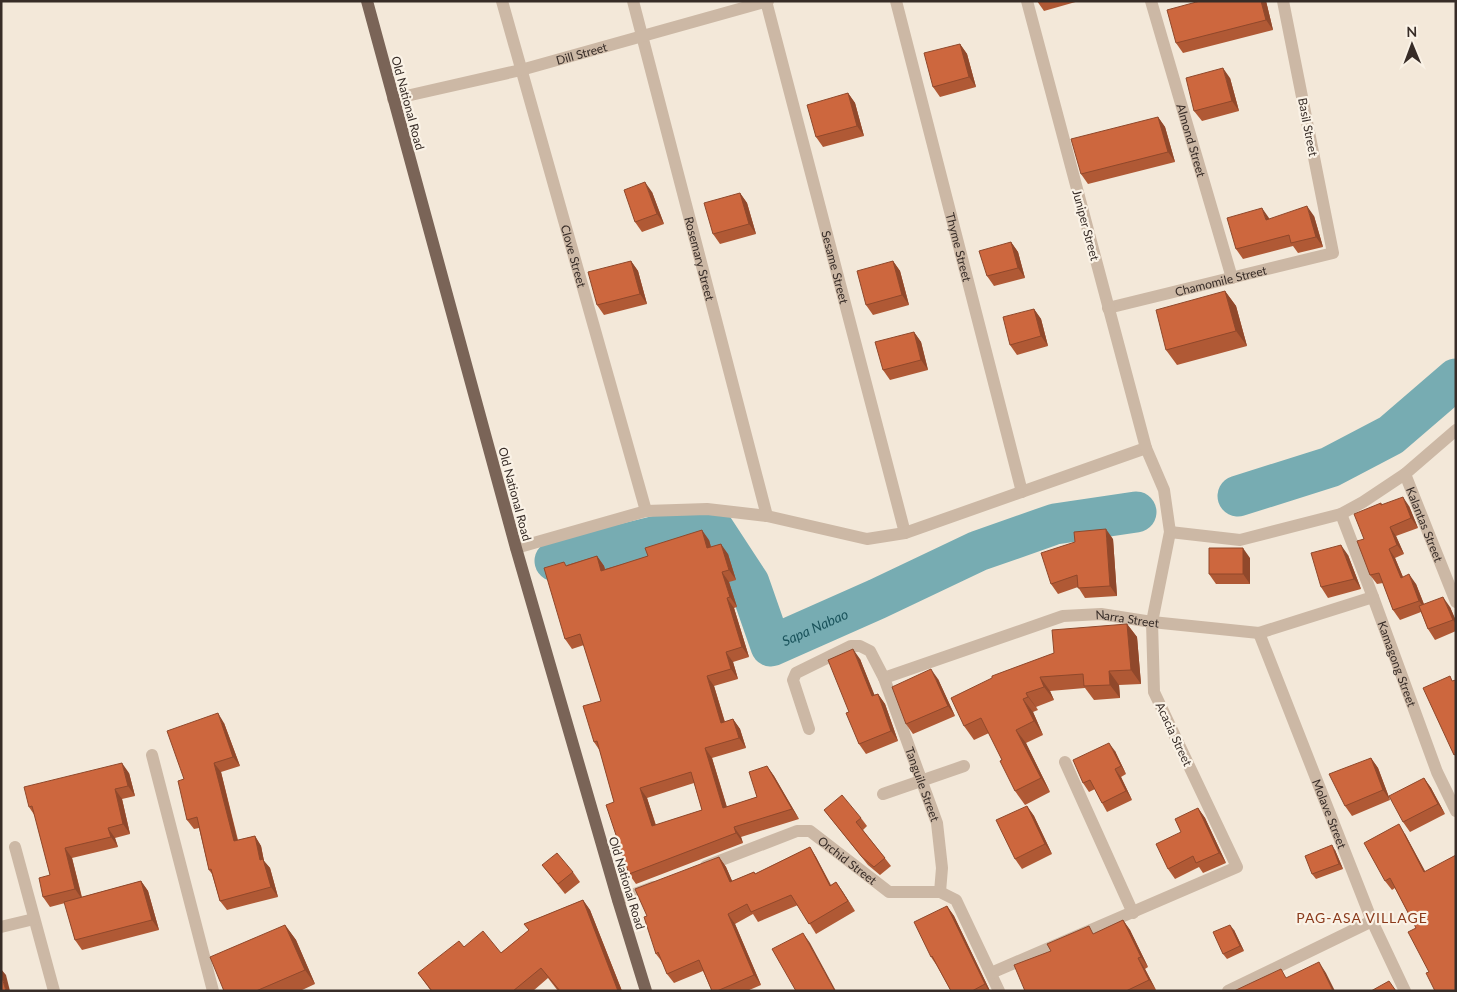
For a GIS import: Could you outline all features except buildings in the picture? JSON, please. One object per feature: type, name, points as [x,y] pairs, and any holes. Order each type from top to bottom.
[{"type":"main road","name":"Old National Road","points":[[367,1],[516,548],[646,991]]},
{"type":"street","name":"Clove Street","points":[[502,1],[646,511]]},
{"type":"street","name":"Rosemary Street","points":[[633,1],[768,516]]},
{"type":"street","name":"Dill Street","points":[[393,99],[521,70],[767,1]]},
{"type":"street","name":"Sesame Street","points":[[767,1],[905,533]]},
{"type":"street","name":"Thyme Street","points":[[896,1],[1022,492]]},
{"type":"street","name":"Juniper Street","points":[[1027,1],[1146,448],[1164,490],[1170,532]]},
{"type":"street","name":"Almond Street","points":[[1150,1],[1232,278]]},
{"type":"street","name":"Basil Street","points":[[1283,1],[1333,253]]},
{"type":"street","name":"Chamomile Street","points":[[1108,308],[1333,253]]},
{"type":"street","points":[[1170,532],[1240,540],[1341,514],[1405,474],[1456,430]]},
{"type":"street","points":[[516,548],[646,511],[706,509],[768,516],[867,539],[905,533],[1146,448]]},
{"type":"street","name":"Kalantas Street","points":[[1405,474],[1456,602]]},
{"type":"street","name":"Kamagong Street","points":[[1341,514],[1374,597],[1437,772],[1456,811]]},
{"type":"street","name":"Acacia Street","points":[[1133,912],[1237,867],[1154,692],[1152,622],[1170,532]]},
{"type":"street","name":"Narra Street","points":[[884,678],[1063,616],[1101,614],[1152,622],[1260,633],[1374,597]]},
{"type":"street","name":"Molave Street","points":[[1260,633],[1372,921],[1405,991]]},
{"type":"street","name":"Tanguile Street","points":[[809,729],[793,680],[796,673],[851,646],[860,646],[870,650],[884,678],[920,781],[937,823],[942,868],[940,892]]},
{"type":"street","points":[[152,755],[213,991]]},
{"type":"street","points":[[991,973],[1133,912],[1065,762]]},
{"type":"street","points":[[883,794],[964,766]]},
{"type":"street","name":"Orchid Street","points":[[698,869],[797,831],[810,831],[890,892],[940,892]]},
{"type":"street","points":[[15,847],[54,991]]},
{"type":"street","points":[[618,900],[662,883]]},
{"type":"street","points":[[940,892],[956,900],[1000,991]]},
{"type":"street","points":[[1,927],[34,919]]},
{"type":"street","points":[[1228,991],[1372,921]]},
{"type":"waterway","points":[[1238,496],[1330,467],[1391,435],[1456,379]]},
{"type":"waterway","name":"Sapa Nabao","points":[[555,561],[711,525],[749,583],[771,646],[978,551],[1055,524],[1136,512]]},
{"type":"district","name":"PAG-ASA VILLAGE","points":[[1362,917]]}]
